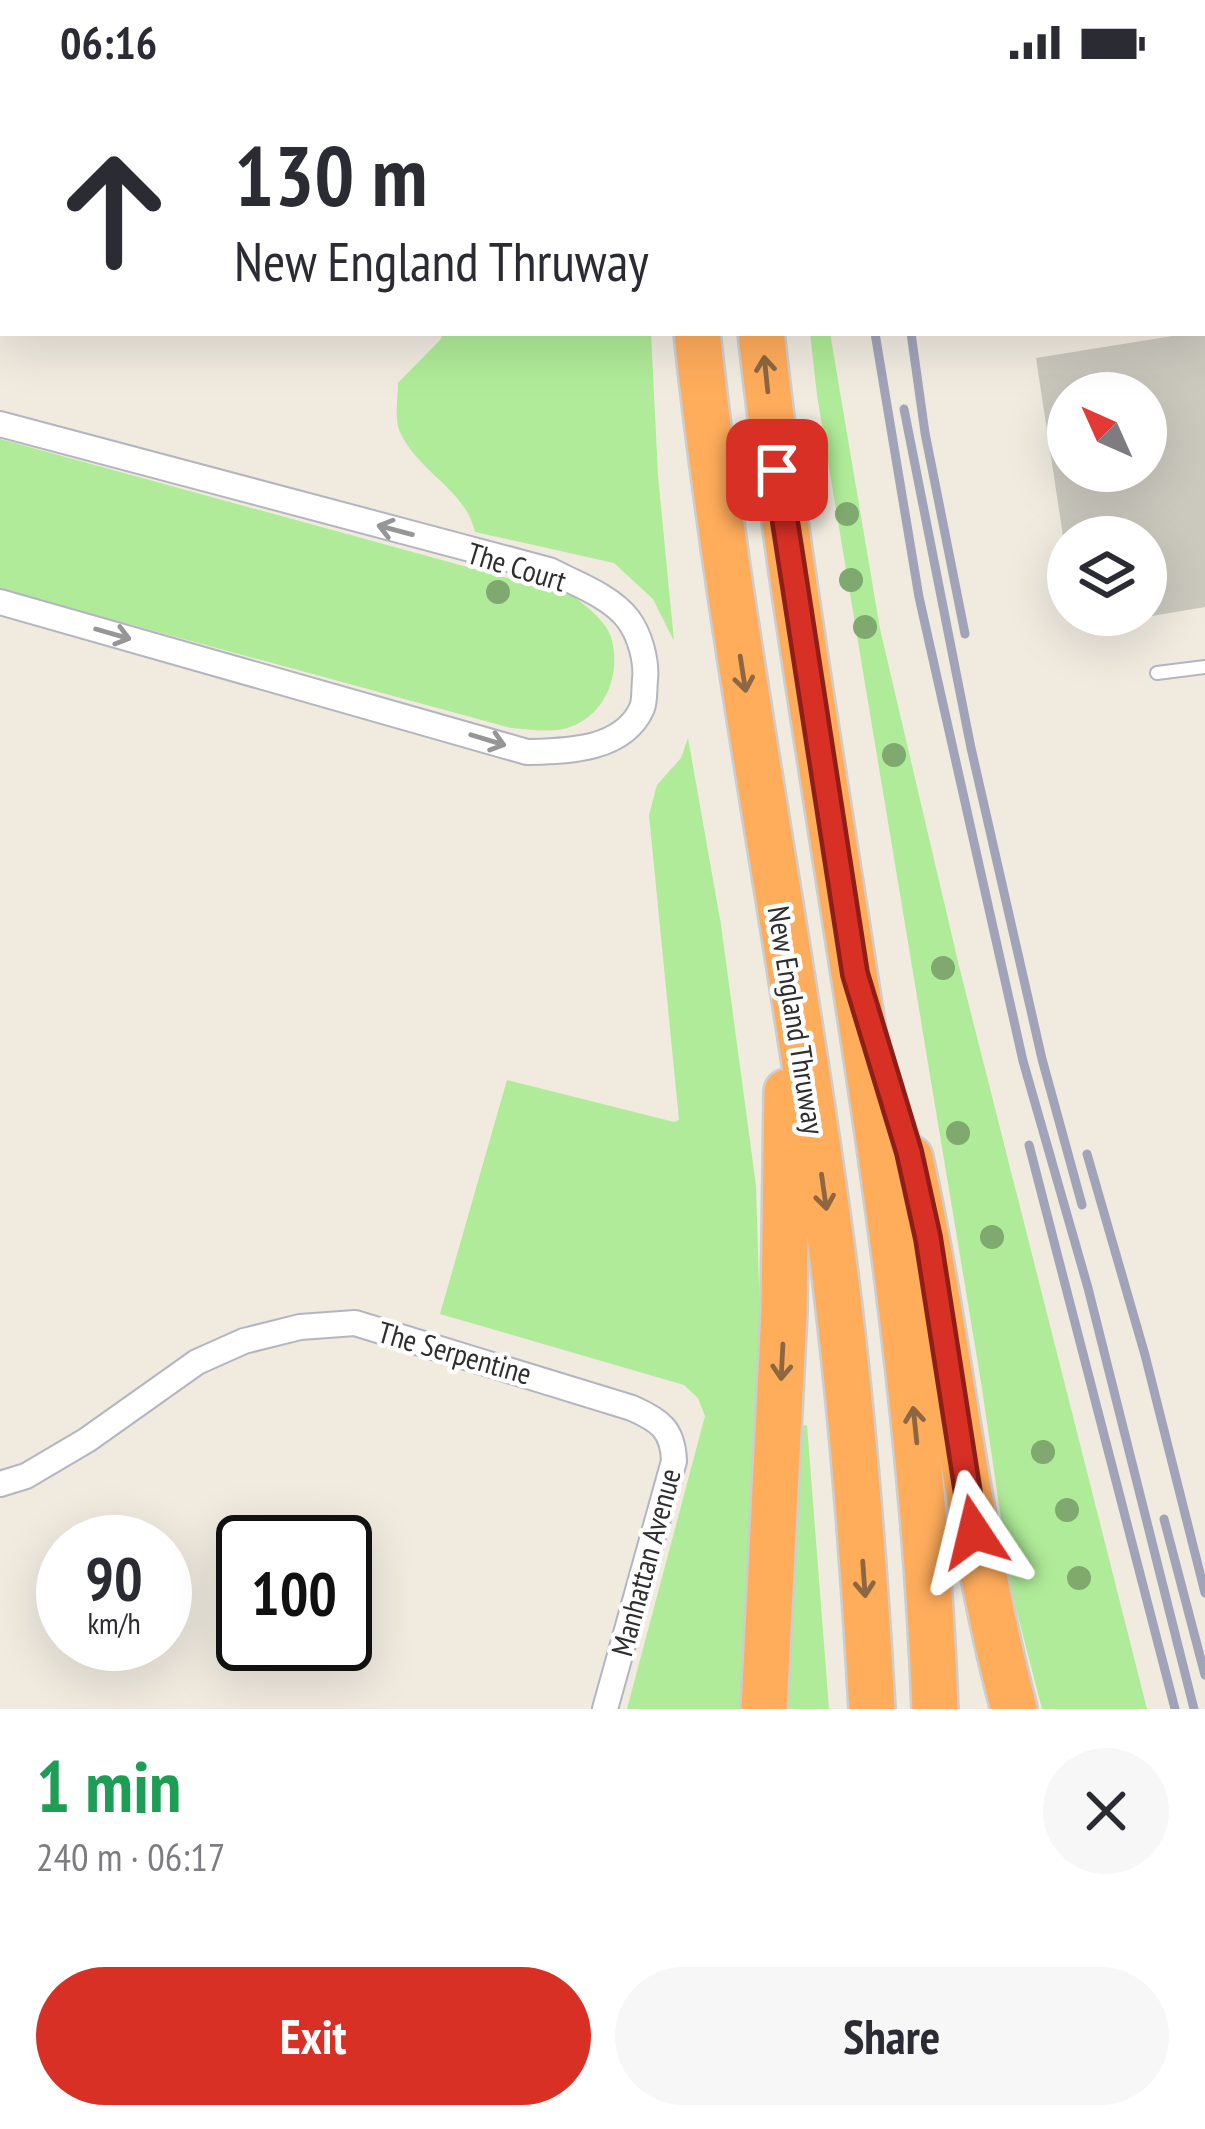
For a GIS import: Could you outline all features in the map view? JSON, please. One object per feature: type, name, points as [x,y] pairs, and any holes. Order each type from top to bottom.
[{"type":"highway","name":"New England Thruway","points":[[697,336],[725,558],[836,1277],[859,1499],[872,1709]]},
{"type":"highway","points":[[761,336],[787,543],[855,974],[911,1378],[935,1709]]},
{"type":"highway","points":[[764,1709],[784,1312],[787,951]]},
{"type":"highway","points":[[855,974],[909,1152],[928,1238],[968,1501],[1014,1709]]},
{"type":"street","name":"The Court","points":[[0,424],[550,570],[627,617],[646,668],[642,707],[622,732],[606,741],[576,751],[527,752],[0,602]]},
{"type":"street","name":"The Serpentine","points":[[0,1484],[26,1476],[88,1440],[197,1362],[244,1341],[300,1327],[355,1323],[499,1364],[657,1420]]},
{"type":"street","name":"Manhattan Avenue","points":[[605,1709],[674,1461],[669,1431],[657,1420]]},
{"type":"lane","points":[[1157,673],[1205,667]]},
{"type":"green space","points":[[651,336],[658,476],[674,641],[653,599],[614,563],[475,532],[462,504],[418,459],[397,421],[398,383],[441,339]]},
{"type":"green space","points":[[810,336],[831,336],[880,629],[959,966],[1147,1709],[1042,1709],[1012,1593]]},
{"type":"green space","points":[[0,439],[573,596],[600,619],[611,637],[614,665],[607,692],[591,714],[567,728],[511,728],[0,589]]},
{"type":"green space","points":[[688,738],[721,925],[756,1186],[762,1386],[743,1709],[627,1709],[705,1416],[698,1398],[684,1385],[440,1314],[507,1080],[679,1120],[649,815],[657,785],[681,758]]},
{"type":"green space","points":[[807,1425],[829,1709],[783,1709],[793,1428]]},
{"type":"building","points":[[1172,336],[1205,336],[1205,607],[1167,613],[1167,516],[1060,516],[1056,492],[1167,492],[1167,372],[1047,372],[1047,430],[1036,358]]},
{"type":"railway","points":[[876,336],[919,597],[1023,1061],[1088,1288],[1194,1709]]},
{"type":"railway","points":[[911,336],[925,433],[965,634]]},
{"type":"railway","points":[[904,409],[971,748],[1042,1059],[1082,1205]]},
{"type":"railway","points":[[1029,1145],[1175,1709]]},
{"type":"railway","points":[[1087,1154],[1145,1355],[1205,1593]]},
{"type":"railway","points":[[1164,1519],[1205,1675]]},
{"type":"route","points":[[777,470],[855,974],[909,1152],[928,1238],[974,1532]]}]
